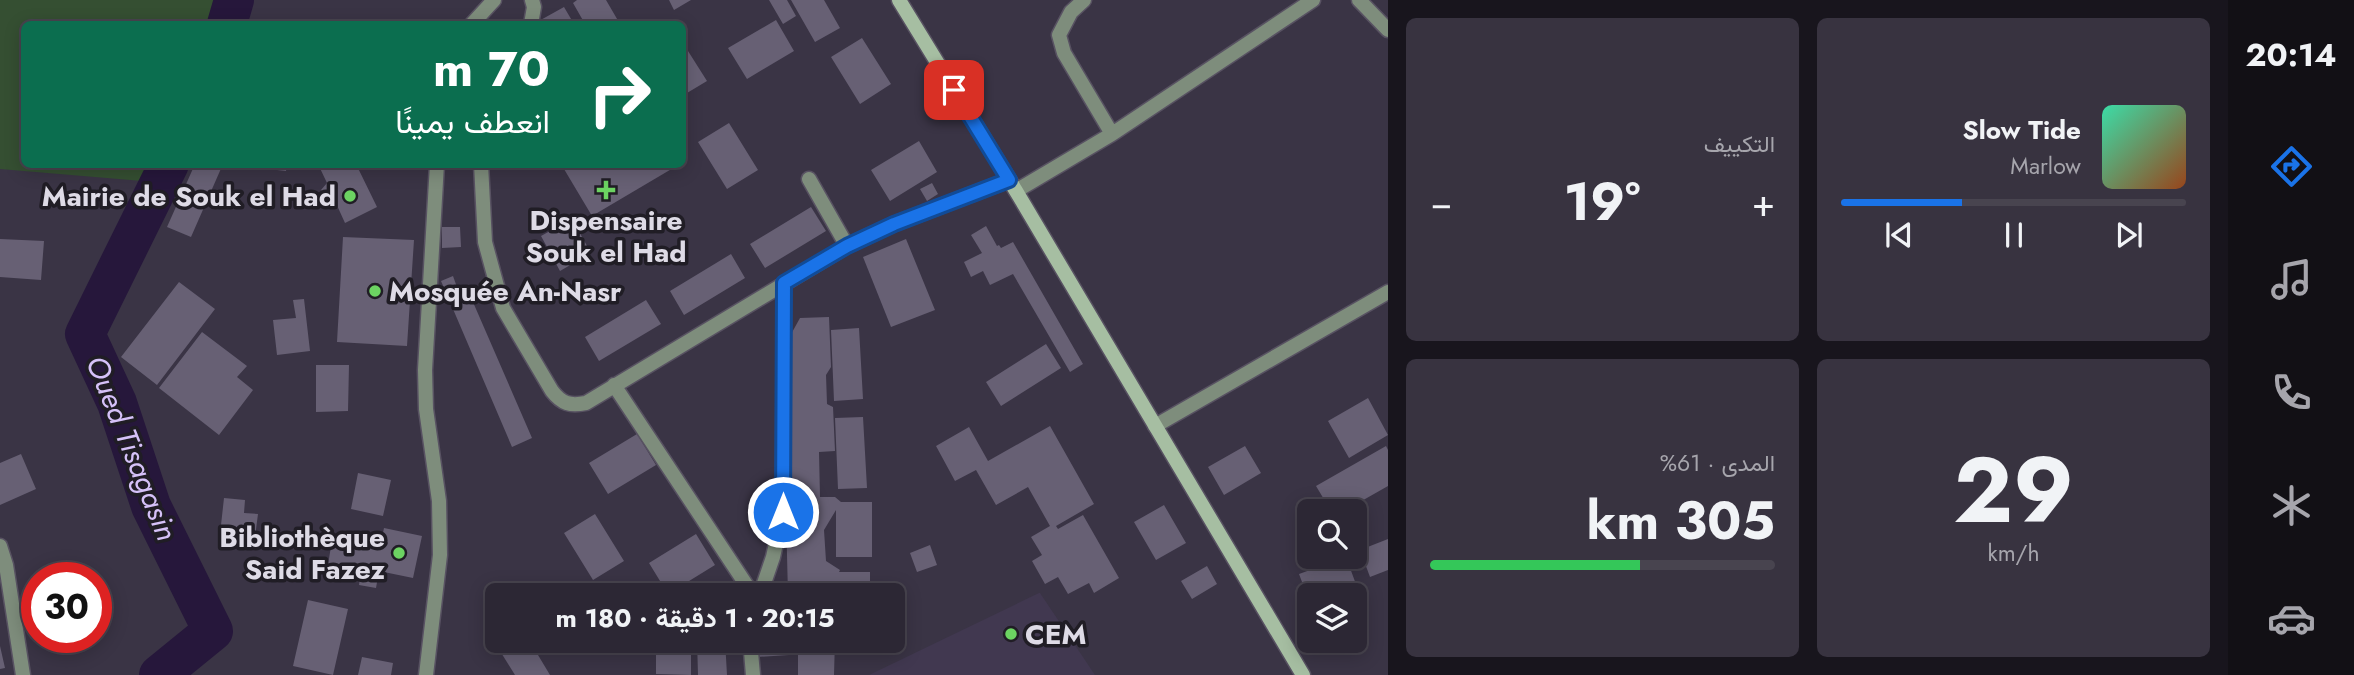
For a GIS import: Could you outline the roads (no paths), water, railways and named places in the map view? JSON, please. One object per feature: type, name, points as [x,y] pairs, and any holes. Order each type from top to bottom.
[{"type":"main road","points":[[899,0],[1303,675]]},
{"type":"street","points":[[475,21],[494,0]]},
{"type":"street","points":[[532,0],[534,7],[532,21]]},
{"type":"street","points":[[1084,0],[1071,12],[1059,35],[1064,53],[1112,134]]},
{"type":"street","points":[[481,168],[485,242],[503,308],[552,391],[560,401],[573,406],[586,403],[847,246],[894,224],[1012,185],[1112,134],[1313,0]]},
{"type":"street","points":[[1359,0],[1388,30]]},
{"type":"street","points":[[426,675],[440,555],[439,501],[429,435],[425,370],[438,168]]},
{"type":"street","points":[[809,179],[847,246]]},
{"type":"street","points":[[764,583],[783,512],[784,283]]},
{"type":"street","points":[[1155,426],[1388,292]]},
{"type":"street","points":[[614,385],[745,583]]},
{"type":"street","points":[[0,546],[6,565],[23,675]]},
{"type":"street","points":[[751,653],[753,675]]},
{"type":"waterway","name":"Oued Tisagasin","points":[[228,21],[234,0]]},
{"type":"waterway","name":"Oued Tisagasin","points":[[159,675],[213,631],[151,506],[117,403],[85,334],[167,168]]},
{"type":"place","name":"Dispensaire Souk el Had","points":[[606,190]]},
{"type":"place","name":"Mairie de Souk el Had","points":[[350,196]]},
{"type":"place","name":"Mosquée An-Nasr","points":[[375,291]]},
{"type":"place","name":"Bibliothèque Said Fazez","points":[[399,553]]},
{"type":"place","name":"CEM","points":[[1011,634]]}]
